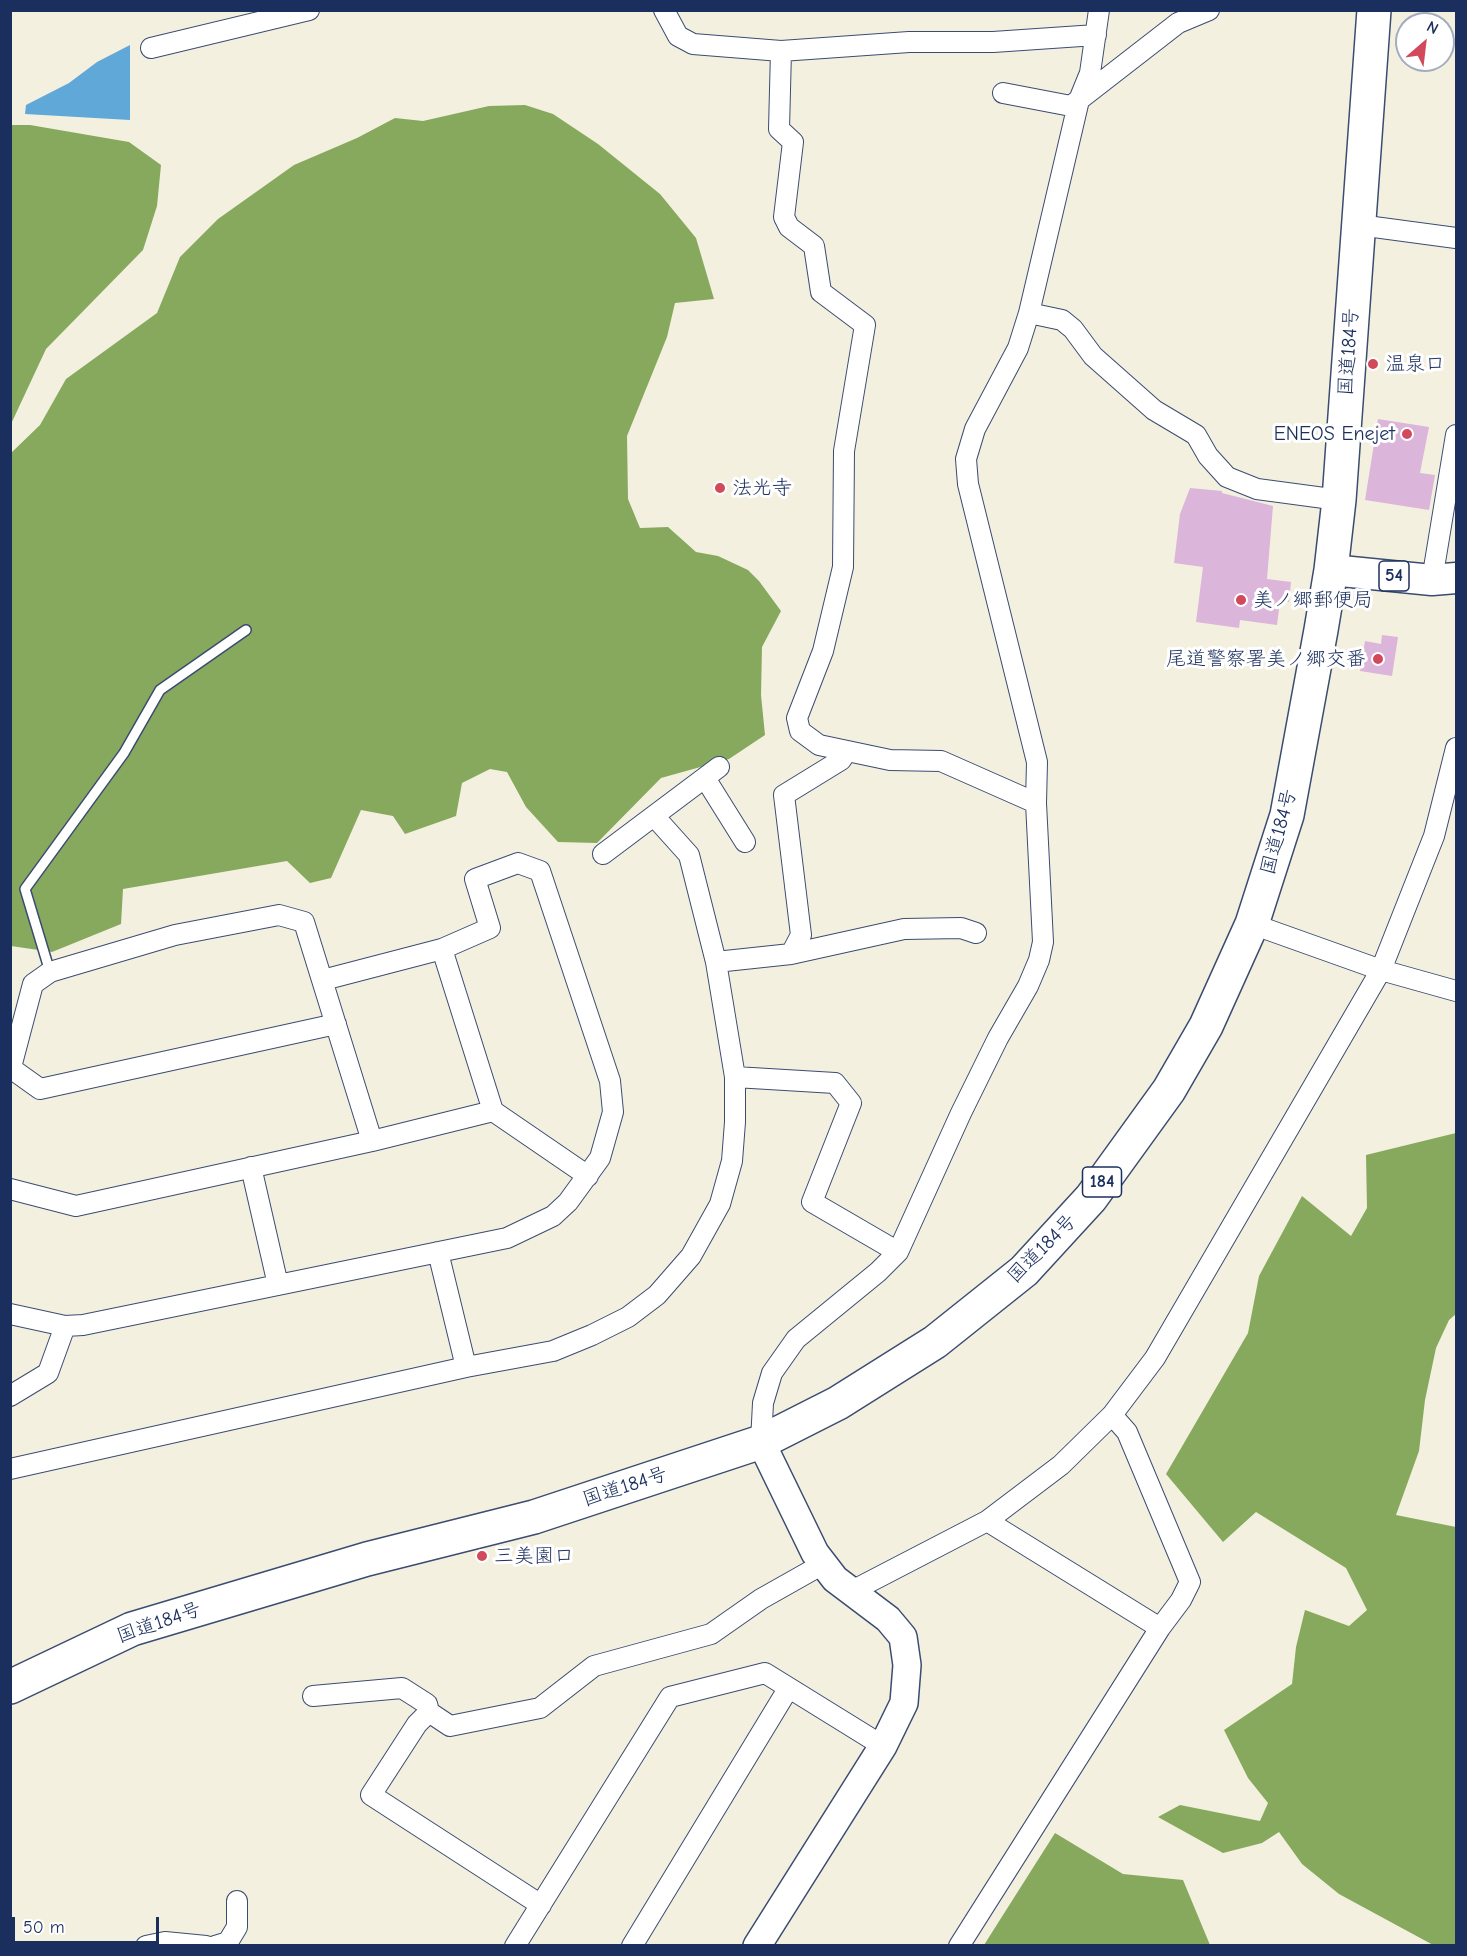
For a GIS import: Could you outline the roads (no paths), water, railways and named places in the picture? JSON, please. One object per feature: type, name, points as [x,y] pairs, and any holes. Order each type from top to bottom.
[{"type":"highway","name":"国道184号","points":[[10,1687],[132,1629],[367,1559],[534,1517],[761,1442],[838,1403],[934,1342],[1024,1271],[1091,1198],[1169,1090],[1206,1026],[1252,924],[1287,815],[1331,570],[1339,500],[1374,10]]},
{"type":"main road","name":"54","points":[[1331,570],[1444,579]]},
{"type":"street","points":[[151,48],[309,10]]},
{"type":"street","points":[[663,10],[678,36],[693,44],[781,51],[909,42],[993,42],[1096,35]]},
{"type":"street","points":[[757,1946],[883,1746],[904,1703],[908,1665],[903,1637],[888,1619],[835,1579],[815,1553],[761,1442],[764,1403],[772,1374],[796,1339],[878,1272],[898,1252],[960,1113],[998,1038],[1028,986],[1039,960],[1043,942],[1036,762],[968,484],[966,459],[975,429],[1018,348],[1029,313],[1079,100],[1090,73],[1100,10]]},
{"type":"street","points":[[1003,93],[1071,106],[1178,23],[1209,10]]},
{"type":"street","points":[[781,51],[779,129],[793,142],[784,217],[789,227],[814,246],[821,292],[865,325],[844,451],[843,567],[823,651],[797,718],[800,731],[819,745],[847,751],[890,759],[941,761],[1036,803]]},
{"type":"street","points":[[1359,225],[1456,238]]},
{"type":"street","points":[[1029,313],[1062,320],[1072,328],[1093,356],[1154,410],[1196,435],[1208,456],[1227,477],[1257,489],[1339,500]]},
{"type":"street","points":[[1444,579],[1456,435]]},
{"type":"street","points":[[852,1591],[987,1521],[1061,1465],[1112,1415],[1155,1358],[1381,970],[1434,836],[1456,747]]},
{"type":"street","points":[[791,954],[801,935],[784,795],[841,760],[847,751]]},
{"type":"street","points":[[603,854],[712,773],[745,842]]},
{"type":"street","points":[[10,1469],[466,1367],[553,1351],[628,1317],[657,1294],[691,1256],[720,1204],[732,1161],[735,1077],[716,962],[689,855],[654,816]]},
{"type":"street","points":[[10,1314],[65,1326],[83,1325],[507,1238],[554,1216],[568,1202],[600,1158],[613,1112],[610,1081],[540,871],[518,863],[475,879],[490,928],[442,949],[323,980]]},
{"type":"street","points":[[336,1024],[40,1089],[11,1070],[33,984],[50,972],[175,935],[279,915],[304,922],[323,980],[372,1141]]},
{"type":"street","points":[[1252,924],[1381,970],[1456,991]]},
{"type":"street","points":[[716,962],[791,954],[904,929],[961,928],[976,933]]},
{"type":"street","points":[[442,949],[493,1111],[588,1176]]},
{"type":"street","points":[[735,1077],[835,1083],[850,1102],[813,1202],[898,1252]]},
{"type":"street","points":[[10,1189],[76,1206],[372,1141],[493,1111]]},
{"type":"street","points":[[251,1167],[278,1285]]},
{"type":"street","points":[[438,1252],[466,1367]]},
{"type":"street","points":[[10,1396],[48,1373],[65,1326]]},
{"type":"street","points":[[958,1946],[1160,1628],[1182,1600],[1190,1582],[1127,1432],[1112,1415]]},
{"type":"street","points":[[987,1521],[1160,1628]]},
{"type":"street","points":[[313,1696],[402,1688],[427,1704],[429,1712],[450,1726],[540,1708],[594,1666],[711,1634],[761,1599],[823,1564]]},
{"type":"street","points":[[515,1946],[670,1697],[765,1673],[883,1746]]},
{"type":"street","points":[[632,1946],[788,1689]]},
{"type":"street","points":[[429,1712],[417,1724],[371,1795],[541,1905]]},
{"type":"street","points":[[215,1946],[228,1942],[237,1927],[237,1901]]},
{"type":"street","points":[[146,1946],[165,1942],[206,1946]]},
{"type":"lane","points":[[50,972],[25,889],[124,753],[160,690],[246,630]]},
{"type":"water","points":[[130,45],[130,120],[25,114],[26,105],[69,83],[97,62]]},
{"type":"place","name":"温泉口","points":[[1373,364]]},
{"type":"place","name":"ENEOS Enejet","points":[[1407,434]]},
{"type":"place","name":"法光寺","points":[[720,488]]},
{"type":"place","name":"美ノ郷郵便局","points":[[1241,600]]},
{"type":"place","name":"尾道警察署美ノ郷交番","points":[[1378,659]]},
{"type":"place","name":"三美園口","points":[[482,1556]]}]
